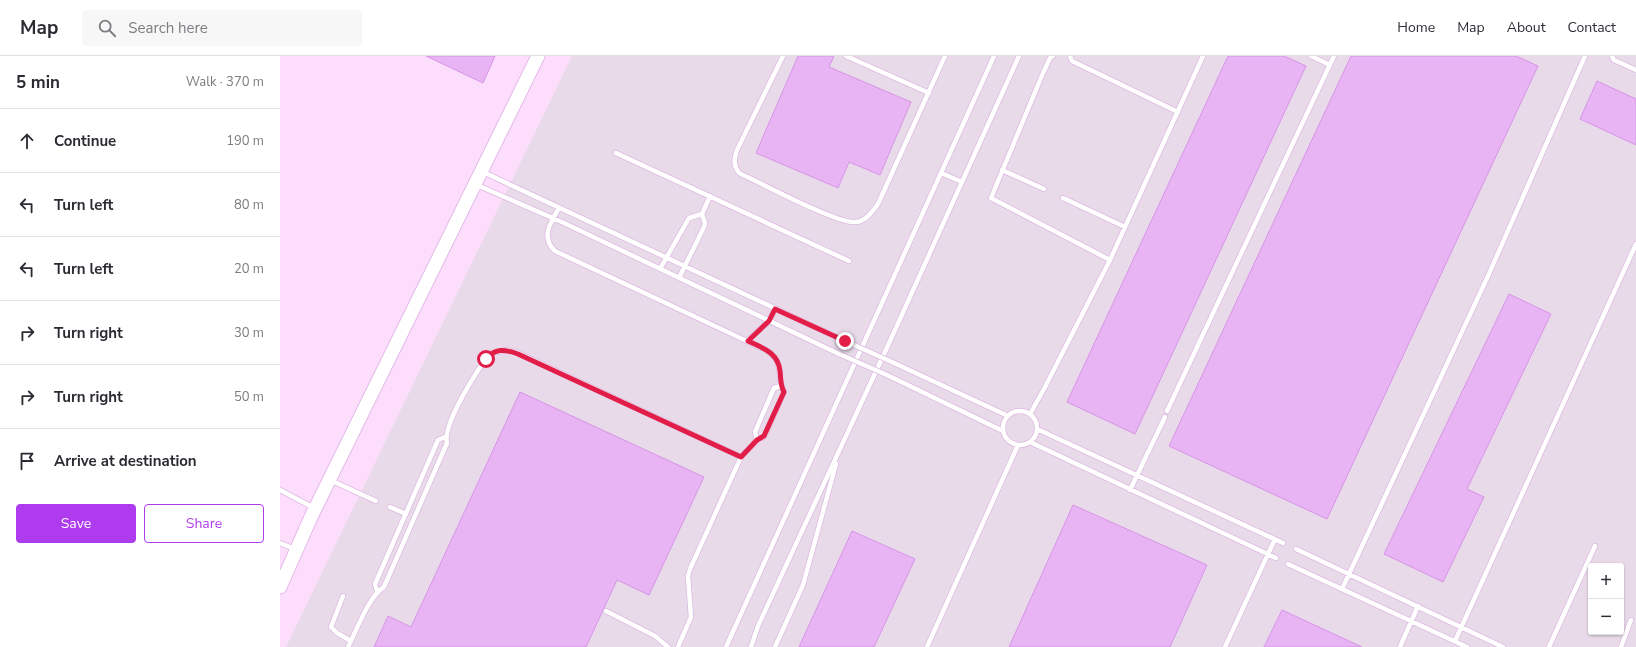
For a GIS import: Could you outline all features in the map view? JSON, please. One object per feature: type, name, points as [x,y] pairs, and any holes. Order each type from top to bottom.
[{"type":"street","points":[[280,587],[315,508],[538,56]]},
{"type":"lane","points":[[783,56],[737,150],[734,164],[736,169],[739,173],[846,221],[855,222],[863,220],[878,204],[945,56]]},
{"type":"lane","points":[[846,56],[929,94]]},
{"type":"lane","points":[[726,647],[994,56]]},
{"type":"lane","points":[[751,647],[758,626],[1019,56]]},
{"type":"lane","points":[[1053,56],[1050,58],[1043,73],[991,195],[994,200],[1110,260]]},
{"type":"lane","points":[[1070,56],[1072,61],[1178,112]]},
{"type":"lane","points":[[1030,414],[1110,260],[1203,56]]},
{"type":"lane","points":[[1311,56],[1330,65]]},
{"type":"lane","points":[[1168,411],[1334,56]]},
{"type":"lane","points":[[1342,589],[1488,276],[1585,56]]},
{"type":"lane","points":[[1612,56],[1614,60],[1636,70]]},
{"type":"lane","points":[[616,153],[849,261]]},
{"type":"lane","points":[[1002,170],[1044,190]]},
{"type":"lane","points":[[481,171],[1008,416]]},
{"type":"lane","points":[[941,173],[962,182]]},
{"type":"lane","points":[[475,184],[553,218],[769,321],[887,375],[1003,431],[1008,440],[1018,445],[1030,442],[1036,434],[1037,429],[1036,423],[1030,414],[1019,411],[1008,416],[1005,420],[1003,431]]},
{"type":"lane","points":[[679,278],[704,227],[702,214],[710,196]]},
{"type":"lane","points":[[1064,198],[1125,227]]},
{"type":"lane","points":[[559,208],[547,230],[547,237],[551,247],[555,251],[768,351],[776,356],[779,365],[781,386],[784,392],[764,436],[757,440],[741,457],[690,569],[688,576],[691,617],[678,647]]},
{"type":"lane","points":[[660,269],[689,218],[702,214]]},
{"type":"lane","points":[[1455,641],[1636,244]]},
{"type":"lane","points":[[748,341],[769,321],[775,309]]},
{"type":"lane","points":[[348,647],[377,591],[384,588],[444,451],[447,443],[445,437],[455,412],[491,353],[507,350],[741,457]]},
{"type":"lane","points":[[757,440],[755,432],[774,388],[781,386]]},
{"type":"lane","points":[[1130,490],[1165,417]]},
{"type":"lane","points":[[1037,429],[1283,543]]},
{"type":"lane","points":[[377,591],[375,584],[438,440],[445,437]]},
{"type":"lane","points":[[1030,442],[1276,558]]},
{"type":"lane","points":[[926,647],[1018,445]]},
{"type":"lane","points":[[775,647],[806,578],[837,456]]},
{"type":"lane","points":[[329,480],[376,501]]},
{"type":"lane","points":[[280,490],[315,508]]},
{"type":"lane","points":[[390,507],[406,514]]},
{"type":"lane","points":[[1225,647],[1275,539]]},
{"type":"lane","points":[[280,543],[296,550]]},
{"type":"lane","points":[[1549,647],[1595,546]]},
{"type":"lane","points":[[1296,549],[1503,647]]},
{"type":"lane","points":[[1288,564],[1467,647]]},
{"type":"lane","points":[[343,596],[331,627],[337,633],[351,640]]},
{"type":"lane","points":[[1400,647],[1418,606]]},
{"type":"lane","points":[[606,611],[655,636],[668,647]]},
{"type":"lane","points":[[1621,647],[1632,620]]},
{"type":"shaded area","points":[[572,56],[1636,56],[1636,647],[286,647]]},
{"type":"building","points":[[426,56],[495,56],[483,83]]},
{"type":"building","points":[[798,56],[834,56],[829,67],[911,102],[880,175],[849,162],[838,188],[756,153]]},
{"type":"building","points":[[1228,56],[1284,56],[1306,66],[1135,434],[1067,402]]},
{"type":"building","points":[[1351,56],[1516,56],[1538,66],[1327,519],[1169,446]]},
{"type":"building","points":[[1597,81],[1636,99],[1636,145],[1580,119]]},
{"type":"building","points":[[1509,294],[1551,314],[1467,489],[1484,497],[1443,582],[1384,554]]},
{"type":"building","points":[[520,392],[704,477],[649,595],[617,580],[586,647],[374,647],[388,616],[411,627]]},
{"type":"building","points":[[1073,505],[1207,565],[1170,647],[1009,647]]},
{"type":"building","points":[[852,531],[915,559],[874,647],[799,647]]},
{"type":"building","points":[[1282,610],[1362,647],[1264,647]]},
{"type":"route","points":[[486,359],[491,353],[500,350],[507,350],[518,354],[741,457],[757,440],[764,436],[784,392],[781,386],[779,365],[776,356],[748,341],[753,334],[769,321],[775,309],[845,341]]}]
